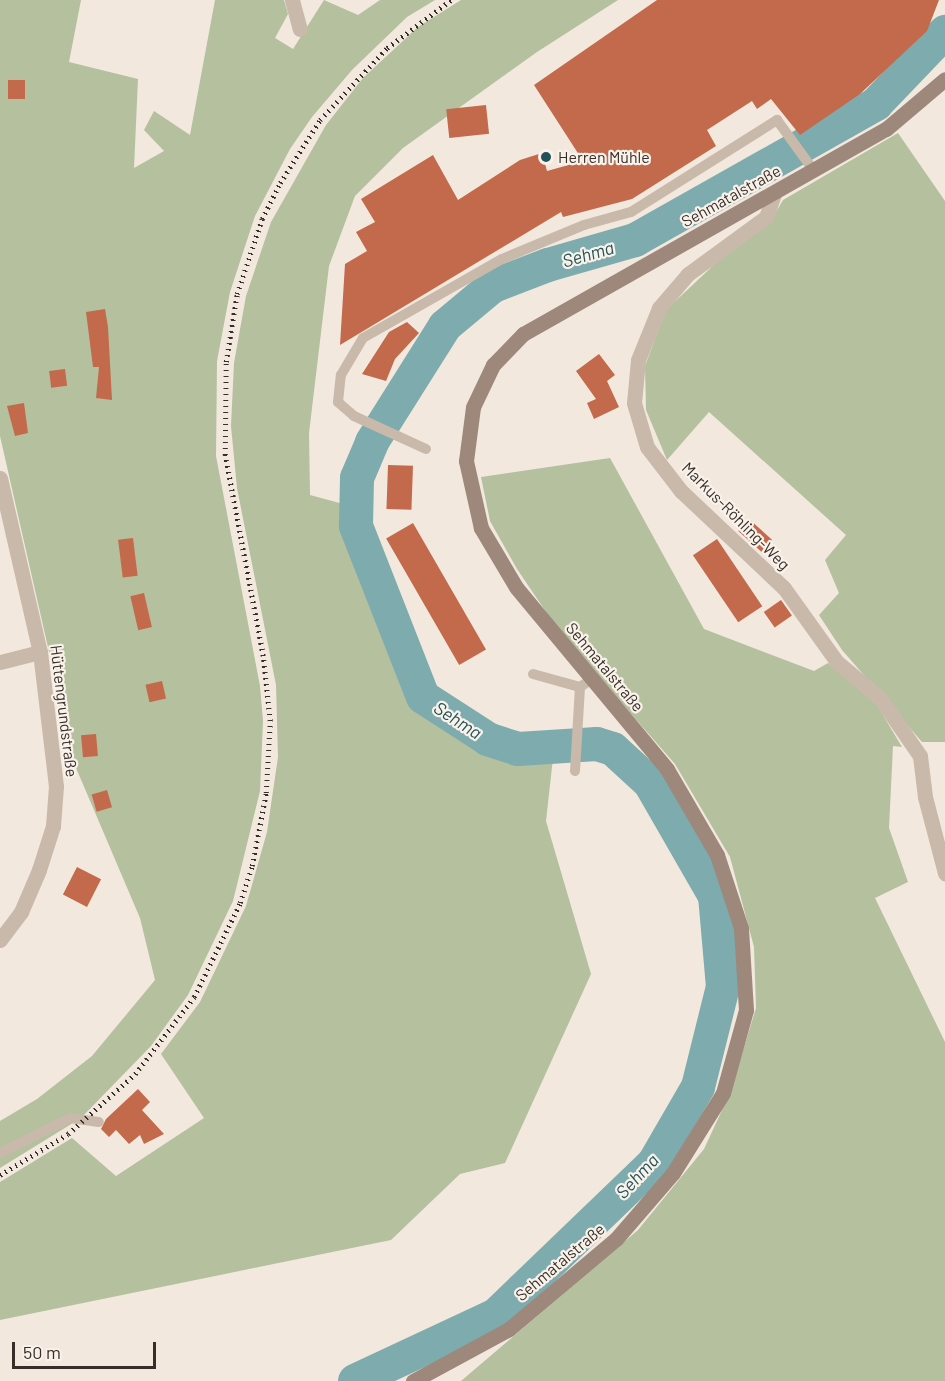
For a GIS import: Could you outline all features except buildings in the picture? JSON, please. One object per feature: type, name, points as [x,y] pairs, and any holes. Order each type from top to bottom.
[{"type":"main road","name":"Sehmatalstraße","points":[[413,1381],[509,1329],[616,1239],[673,1173],[723,1093],[746,1010],[741,928],[717,855],[667,769],[585,683],[516,587],[482,528],[466,460],[472,407],[493,365],[523,334],[610,282],[774,194],[810,166],[886,129],[945,79]]},
{"type":"street","points":[[292,0],[300,29]]},
{"type":"street","name":"Markus-Röhling-Weg","points":[[774,194],[766,217],[688,274],[659,308],[638,360],[634,403],[647,447],[681,491],[784,588],[837,662],[879,698],[920,756],[925,797],[945,873]]},
{"type":"street","name":"Hüttengrundstraße","points":[[0,478],[40,652],[56,786],[53,826],[21,912],[0,940]]},
{"type":"street","points":[[0,662],[40,652]]},
{"type":"lane","points":[[426,449],[354,416],[338,402],[341,375],[363,338],[502,259],[584,225],[632,212],[777,120],[810,166]]},
{"type":"lane","points":[[533,674],[585,683],[578,726],[575,771]]},
{"type":"lane","points":[[0,1153],[70,1118],[99,1122]]},
{"type":"green space","points":[[0,0],[81,0],[69,62],[138,79],[134,168],[164,151],[144,130],[154,111],[190,135],[215,0],[284,0],[288,14],[275,38],[293,49],[324,0],[358,15],[380,0],[435,0],[407,17],[352,70],[312,117],[290,149],[255,216],[230,292],[217,361],[216,456],[260,686],[263,721],[260,791],[233,901],[188,995],[151,1046],[81,1118],[0,1168],[0,1121],[37,1099],[92,1056],[155,980],[140,918],[65,742],[50,656],[0,436]]},
{"type":"green space","points":[[461,0],[618,0],[537,52],[403,148],[355,196],[329,266],[309,433],[310,495],[358,508],[413,679],[423,697],[488,739],[518,749],[554,749],[546,821],[591,974],[505,1163],[460,1174],[391,1240],[0,1320],[0,1182],[72,1138],[116,1176],[204,1118],[161,1054],[200,1002],[246,906],[267,832],[278,757],[276,685],[237,488],[231,426],[234,363],[246,296],[271,222],[326,125],[363,78],[418,27]]},
{"type":"green space","points":[[898,133],[945,201],[945,742],[922,742],[842,650],[819,615],[839,593],[825,560],[846,535],[709,412],[667,460],[646,410],[645,366],[666,310],[735,245],[769,224],[783,200]]},
{"type":"green space","points":[[610,458],[704,629],[814,671],[828,663],[877,705],[902,747],[893,746],[889,828],[908,882],[875,898],[945,1042],[945,1381],[461,1381],[638,1230],[704,1149],[730,1093],[756,1008],[754,947],[730,857],[675,764],[561,634],[517,569],[490,521],[481,477]]},
{"type":"waterway","name":"Sehma","points":[[355,1381],[496,1315],[654,1163],[698,1087],[723,987],[715,896],[650,783],[613,749],[597,744],[518,749],[488,739],[423,697],[356,526],[357,478],[372,442],[445,326],[493,286],[548,265],[635,240],[876,104],[945,32]]},
{"type":"railway","points":[[0,1175],[68,1134],[135,1074],[194,997],[240,903],[252,866],[266,793],[270,721],[263,656],[225,455],[226,362],[237,294],[262,219],[280,183],[320,120],[387,48],[451,0]]},
{"type":"place","name":"Herren Mühle","points":[[546,157]]}]
